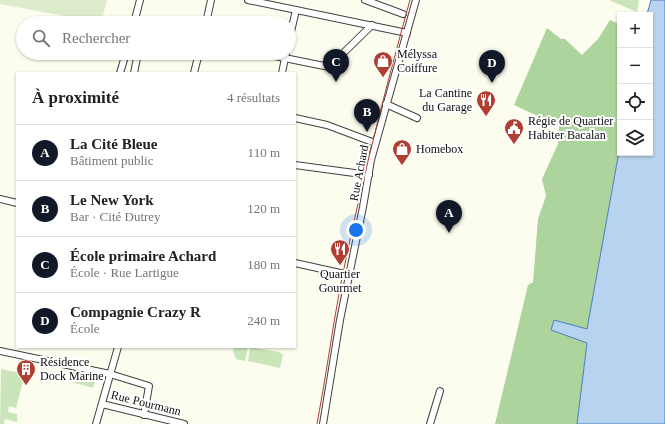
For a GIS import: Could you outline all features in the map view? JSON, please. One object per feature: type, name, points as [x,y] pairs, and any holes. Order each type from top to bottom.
[{"type":"street","points":[[136,16],[140,0]]},
{"type":"street","points":[[208,16],[211,0]]},
{"type":"street","points":[[248,0],[407,33]]},
{"type":"street","points":[[365,0],[404,14]]},
{"type":"street","name":"Rue Achard","points":[[323,424],[349,275],[375,143],[416,0]]},
{"type":"street","points":[[295,16],[296,10]]},
{"type":"street","points":[[296,59],[329,67],[372,25]]},
{"type":"street","points":[[120,72],[124,60]]},
{"type":"street","points":[[134,72],[137,60]]},
{"type":"street","points":[[194,72],[197,60]]},
{"type":"street","points":[[282,72],[285,60]]},
{"type":"street","points":[[386,104],[417,118]]},
{"type":"street","points":[[296,118],[327,125],[375,143]]},
{"type":"street","points":[[296,165],[369,175]]},
{"type":"street","points":[[0,199],[16,203]]},
{"type":"street","points":[[296,263],[349,275]]},
{"type":"street","points":[[96,424],[118,348]]},
{"type":"street","points":[[0,352],[110,374],[149,386],[144,415]]},
{"type":"street","points":[[430,424],[440,391]]},
{"type":"street","name":"Rue Pourmann","points":[[102,404],[184,424]]},
{"type":"green space","points":[[0,0],[107,0],[103,16],[64,16],[0,4]]},
{"type":"green space","points":[[609,0],[639,0],[637,12]]},
{"type":"green space","points":[[610,20],[617,23],[618,156],[587,329],[554,320],[551,330],[587,343],[577,424],[495,424],[528,285],[533,282],[538,219],[546,196],[542,179],[558,144],[559,126],[514,105],[547,28],[561,39],[565,39],[582,55],[598,39]]},
{"type":"green space","points":[[234,348],[248,348],[245,361],[236,359],[233,351]]},
{"type":"green space","points":[[250,348],[279,352],[283,355],[280,368],[248,361]]},
{"type":"green space","points":[[1,369],[25,374],[16,408],[9,406],[8,412],[17,414],[17,422],[5,419],[4,424],[0,424]]},
{"type":"green space","points":[[73,371],[97,375],[93,388],[71,382]]},
{"type":"water","points":[[651,0],[665,0],[665,424],[577,424],[587,343],[551,330],[554,320],[587,329],[618,156],[653,156],[653,12],[648,12]]},
{"type":"tram line","points":[[317,424],[348,247],[373,141],[410,0]]},
{"type":"place","name":"Mélyssa Coiffure","points":[[383,78]]},
{"type":"place","name":"École primaire Achard","points":[[336,82]]},
{"type":"place","name":"Compagnie Crazy R","points":[[492,83]]},
{"type":"place","name":"La Cantine du Garage","points":[[486,117]]},
{"type":"place","name":"Le New York","points":[[367,132]]},
{"type":"place","name":"Régie de Quartier Habiter Bacalan","points":[[514,145]]},
{"type":"place","name":"Homebox","points":[[402,166]]},
{"type":"place","name":"La Cité Bleue","points":[[449,233]]},
{"type":"place","name":"Quartier Gourmet","points":[[340,266]]},
{"type":"place","name":"Résidence Dock Marine","points":[[26,386]]}]
